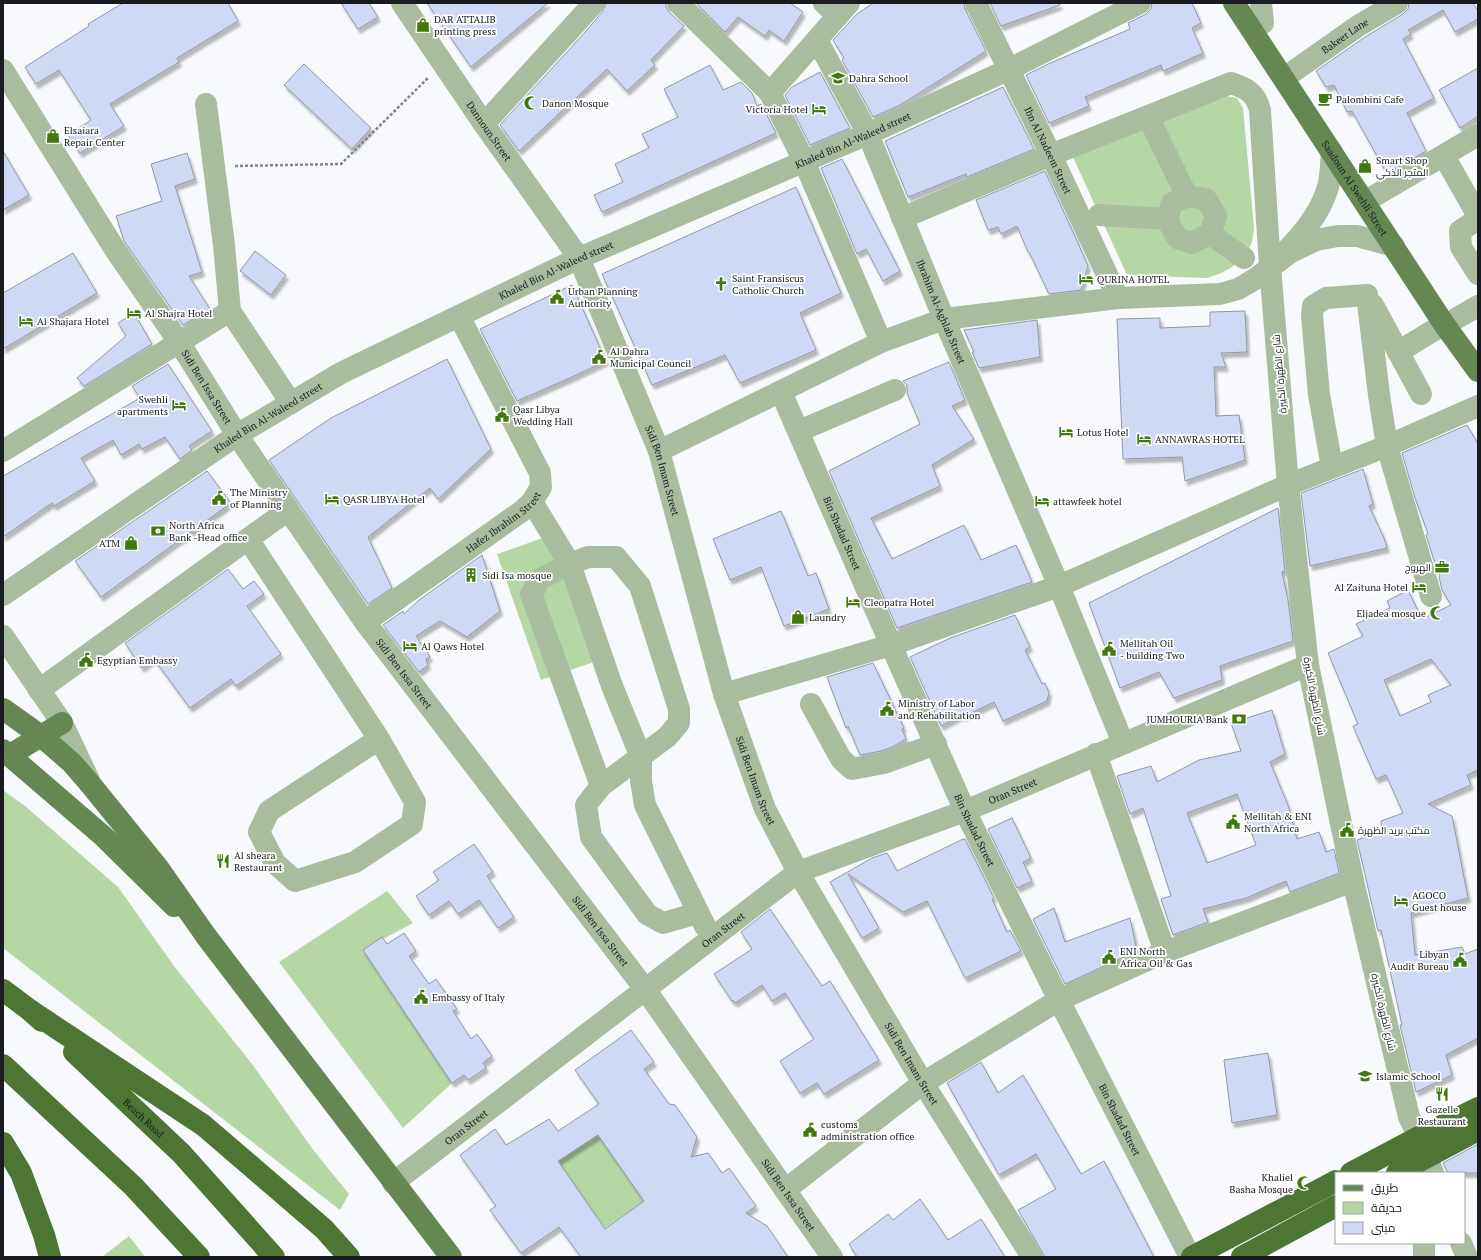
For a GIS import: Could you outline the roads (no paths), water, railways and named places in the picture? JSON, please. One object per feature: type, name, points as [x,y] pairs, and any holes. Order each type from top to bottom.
[{"type":"highway","name":"Beach Road","points":[[3,990],[31,1011],[181,1153],[274,1257]]},
{"type":"highway","points":[[31,1011],[203,1125],[324,1228],[349,1257]]},
{"type":"highway","points":[[3,1065],[133,1186],[199,1257]]},
{"type":"highway","points":[[1353,1172],[1478,1108]]},
{"type":"highway","points":[[1416,1168],[1478,1130]]},
{"type":"highway","points":[[3,1143],[21,1173],[44,1235],[50,1257]]},
{"type":"highway","points":[[1191,1257],[1335,1182]]},
{"type":"highway","points":[[1242,1257],[1335,1207]]},
{"type":"main road","name":"Saadoun Al Swehli Street","points":[[1234,3],[1394,246],[1451,321],[1478,350]]},
{"type":"main road","name":"Saadoun Al Swehli Street","points":[[1250,3],[1262,13],[1294,72],[1376,195],[1451,321],[1478,371]]},
{"type":"main road","points":[[3,709],[41,736],[72,763],[91,785],[159,869],[206,936],[393,1183],[451,1257]]},
{"type":"main road","points":[[62,723],[41,736],[7,753],[103,836],[147,881],[206,936]]},
{"type":"street","name":"Dannoun ٍStreet","points":[[402,3],[484,124],[580,258]]},
{"type":"street","points":[[484,124],[594,3]]},
{"type":"street","points":[[678,3],[770,92],[804,161],[881,342]]},
{"type":"street","name":"Ibn Al Nadeem Street","points":[[976,3],[1052,155],[1118,298]]},
{"type":"street","name":"Khaled Bin Al-Waleed street","points":[[3,595],[237,435],[341,373],[580,258],[868,134],[1010,69],[1140,3]]},
{"type":"street","name":"Bakeer Lane","points":[[1294,72],[1358,26],[1397,3]]},
{"type":"street","points":[[770,92],[817,40],[837,7]]},
{"type":"street","name":"Ibrahim Al-Aghlab Street","points":[[817,40],[868,134],[944,319],[1059,586],[1123,743]]},
{"type":"street","name":"Sidi Ben Issa Street","points":[[3,70],[116,251],[179,342],[237,435],[365,622],[645,989],[832,1257]]},
{"type":"street","name":"شارع الظهرة الكبيرة","points":[[902,218],[1052,155],[1231,83],[1245,88],[1257,101],[1260,110],[1270,267],[1288,486],[1308,664],[1353,881],[1409,1117],[1416,1168]]},
{"type":"street","points":[[206,104],[224,245],[230,311],[291,403]]},
{"type":"street","points":[[1152,125],[1187,196]]},
{"type":"street","points":[[1376,195],[1478,135]]},
{"type":"street","points":[[659,451],[881,342],[944,319],[1118,298],[1220,294],[1238,289],[1256,279],[1270,267],[1297,240],[1314,218],[1322,203],[1329,183],[1332,152]]},
{"type":"street","points":[[1444,156],[1478,218],[1460,232],[1460,247],[1478,274]]},
{"type":"street","points":[[1187,196],[1206,199],[1216,216],[1210,234],[1191,243],[1177,238],[1167,219],[1172,203],[1187,196]]},
{"type":"street","points":[[1099,215],[1167,219]]},
{"type":"street","points":[[1210,234],[1244,258]]},
{"type":"street","points":[[1270,267],[1291,252],[1316,240],[1338,236],[1357,236],[1394,246]]},
{"type":"street","name":"Sidi Ben Imam Street","points":[[580,258],[659,451],[724,694],[765,809],[798,872],[923,1083],[1032,1257]]},
{"type":"street","points":[[1332,467],[1319,395],[1312,316],[1314,306],[1326,298],[1368,295]]},
{"type":"street","points":[[1368,295],[1421,394]]},
{"type":"street","points":[[1368,295],[1386,446],[1431,596]]},
{"type":"street","points":[[1398,352],[1478,306]]},
{"type":"street","points":[[3,451],[230,311]]},
{"type":"street","name":"Hafez Ibrahim Street","points":[[365,622],[522,511],[532,502],[541,487],[540,473],[459,316]]},
{"type":"street","points":[[799,431],[896,390]]},
{"type":"street","name":"Bin Shadad Street","points":[[781,392],[891,645],[966,811],[1059,1000],[1191,1257]]},
{"type":"street","points":[[724,694],[891,645],[1059,586],[1332,467],[1386,446],[1478,406]]},
{"type":"street","points":[[532,502],[570,564],[612,686],[641,757],[641,781],[644,805],[711,938]]},
{"type":"street","points":[[39,690],[288,510]]},
{"type":"street","points":[[248,538],[379,739],[414,802],[412,824],[355,862],[295,881],[275,863],[259,832],[269,811],[379,739]]},
{"type":"street","points":[[601,786],[531,594],[540,580],[588,556],[616,558],[640,586],[679,709],[679,722],[667,737],[601,786],[586,805],[591,837],[647,914],[663,923],[698,913]]},
{"type":"street","points":[[3,636],[62,723],[91,785]]},
{"type":"street","name":"Oran Street","points":[[393,1183],[798,872],[966,811],[1308,664]]},
{"type":"street","points":[[811,704],[841,759],[852,769],[884,763],[936,744]]},
{"type":"street","points":[[1096,754],[1165,952]]},
{"type":"street","points":[[785,1190],[923,1083],[1059,1000],[1165,952],[1353,881]]},
{"type":"street","points":[[1424,1244],[1424,1257]]},
{"type":"street","points":[[1461,1244],[1467,1257]]},
{"type":"place","name":"DAR ATTALIB printing press","points":[[423,25]]},
{"type":"place","name":"Dahra School","points":[[838,78]]},
{"type":"place","name":"Palombini Cafe","points":[[1325,99]]},
{"type":"place","name":"Danon Mosque","points":[[531,103]]},
{"type":"place","name":"Victoria Hotel","points":[[819,109]]},
{"type":"place","name":"Elsaiara Repair Center","points":[[53,136]]},
{"type":"place","name":"Smart Shop المتجر الذكي","points":[[1365,166]]},
{"type":"place","name":"QURINA HOTEL","points":[[1086,279]]},
{"type":"place","name":"Saint Fransiscus Catholic Church","points":[[721,284]]},
{"type":"place","name":"Urban Planning Authority","points":[[557,297]]},
{"type":"place","name":"Al Shajra Hotel","points":[[134,313]]},
{"type":"place","name":"Al Shajara Hotel","points":[[26,321]]},
{"type":"place","name":"Al Dahra Municipal Council","points":[[599,357]]},
{"type":"place","name":"Swehli apartments","points":[[179,405]]},
{"type":"place","name":"Qasr Libya Wedding Hall","points":[[502,415]]},
{"type":"place","name":"Lotus Hotel","points":[[1066,432]]},
{"type":"place","name":"ANNAWRAS HOTEL","points":[[1144,439]]},
{"type":"place","name":"The Ministry of Planning","points":[[219,498]]},
{"type":"place","name":"QASR LIBYA Hotel","points":[[332,499]]},
{"type":"place","name":"attawfeek hotel","points":[[1042,501]]},
{"type":"place","name":"North Africa Bank -Head office","points":[[158,531]]},
{"type":"place","name":"ATM","points":[[131,543]]},
{"type":"place","name":"الهروج","points":[[1442,567]]},
{"type":"place","name":"Sidi Isa mosque","points":[[471,575]]},
{"type":"place","name":"Al Zaituna Hotel","points":[[1419,587]]},
{"type":"place","name":"Cleopatra Hotel","points":[[853,602]]},
{"type":"place","name":"Eljadea mosque","points":[[1437,613]]},
{"type":"place","name":"Laundry","points":[[798,617]]},
{"type":"place","name":"Al Qaws Hotel","points":[[410,646]]},
{"type":"place","name":"Mellitah Oil - building Two","points":[[1109,649]]},
{"type":"place","name":"Egyptian Embassy","points":[[86,660]]},
{"type":"place","name":"Ministry of Labor and Rehabilitation","points":[[887,709]]},
{"type":"place","name":"JUMHOURIA Bank","points":[[1239,719]]},
{"type":"place","name":"Mellitah & ENI North Africa","points":[[1233,822]]},
{"type":"place","name":"مكتب بريد الظهرة","points":[[1347,830]]},
{"type":"place","name":"Al sheara Restaurant","points":[[223,861]]},
{"type":"place","name":"AGOCO Guest house","points":[[1401,901]]},
{"type":"place","name":"ENI North Africa Oil & Gas","points":[[1109,957]]},
{"type":"place","name":"Libyan Audit Bureau","points":[[1460,960]]},
{"type":"place","name":"Embassy of Italy","points":[[421,997]]},
{"type":"place","name":"Islamic School","points":[[1365,1076]]},
{"type":"place","name":"Gazelle Restaurant","points":[[1442,1094]]},
{"type":"place","name":"customs administration office","points":[[810,1130]]},
{"type":"place","name":"Khaliel Basha Mosque","points":[[1304,1183]]}]
